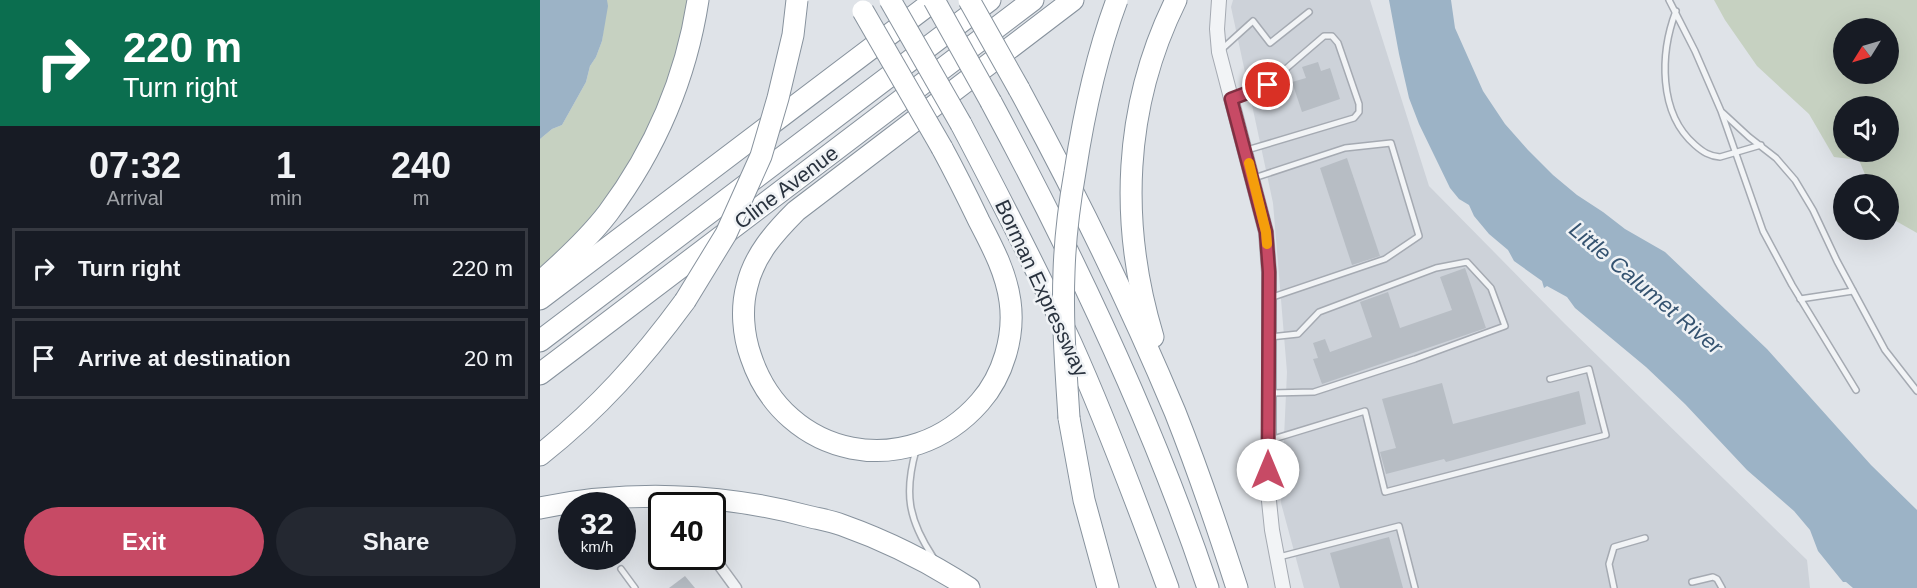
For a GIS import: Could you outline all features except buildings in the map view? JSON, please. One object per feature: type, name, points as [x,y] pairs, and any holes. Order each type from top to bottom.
[{"type":"highway","points":[[540,282],[571,254],[607,214],[655,138],[673,99],[685,62],[698,0]]},
{"type":"highway","points":[[540,455],[573,429],[618,385],[653,344],[685,301],[726,234],[761,156],[793,35],[797,0]]},
{"type":"highway","name":"Borman Expressway","points":[[890,0],[961,124],[1015,226],[1071,343],[1127,478],[1168,588]]},
{"type":"highway","points":[[540,299],[934,0]]},
{"type":"highway","name":"Borman Expressway","points":[[934,0],[1023,160],[1076,268],[1125,375],[1208,588]]},
{"type":"highway","points":[[969,0],[1081,207],[1121,291],[1175,413],[1211,508],[1237,588]]},
{"type":"highway","name":"Cline Avenue","points":[[540,342],[990,0]]},
{"type":"highway","name":"Cline Avenue","points":[[540,374],[1033,0]]},
{"type":"highway","points":[[859,5],[942,148],[992,247],[1007,281],[1011,303],[1011,327],[1006,353],[997,377],[984,398],[968,416],[948,432],[917,445],[885,451],[854,450],[819,438],[791,419],[772,400],[756,374],[747,345],[744,317],[747,285],[758,258],[773,234],[796,211],[1073,0]]},
{"type":"highway","points":[[1108,588],[1084,500],[1069,418],[1064,272],[1067,219],[1088,94],[1117,0]]},
{"type":"highway","points":[[1175,413],[1138,284],[1132,230],[1130,177],[1138,115],[1150,63],[1176,0]]},
{"type":"highway","points":[[540,508],[624,497],[668,497],[726,500],[782,509],[840,525],[898,548],[969,588]]},
{"type":"street","points":[[1219,0],[1217,29],[1219,52],[1266,232],[1269,272],[1269,501],[1283,588]]},
{"type":"street","points":[[723,570],[736,588]]},
{"type":"lane","points":[[1669,0],[1695,51],[1721,111],[1763,231],[1800,298],[1856,390]]},
{"type":"lane","points":[[1676,11],[1667,39],[1667,91],[1672,112],[1685,135],[1707,154],[1720,157],[1761,145]]},
{"type":"lane","points":[[1219,52],[1253,21],[1270,43],[1309,12]]},
{"type":"lane","points":[[1231,99],[1268,85],[1324,36],[1332,36],[1338,43],[1359,104],[1359,112],[1354,118],[1246,151]]},
{"type":"lane","points":[[1721,111],[1782,163],[1800,187],[1885,350],[1917,391]]},
{"type":"lane","points":[[1253,178],[1345,148],[1391,143],[1419,236],[1385,259],[1269,298]]},
{"type":"lane","points":[[1269,337],[1298,334],[1318,312],[1436,268],[1467,262],[1491,288],[1504,326],[1314,392],[1269,393]]},
{"type":"lane","points":[[1800,298],[1853,291]]},
{"type":"lane","points":[[1269,441],[1365,411],[1385,492],[1606,435],[1589,369],[1550,379]]},
{"type":"lane","points":[[917,445],[910,469],[908,493],[910,511],[918,532],[932,556],[951,576]]},
{"type":"lane","points":[[1277,557],[1399,526],[1415,588]]},
{"type":"lane","points":[[1614,588],[1609,564],[1614,547],[1645,538]]},
{"type":"lane","points":[[622,570],[635,588]]},
{"type":"lane","points":[[1692,582],[1713,577],[1717,579],[1722,588]]},
{"type":"shaded area","points":[[1233,0],[1370,0],[1429,186],[1565,324],[1807,560],[1810,588],[1304,588],[1281,503],[1287,372],[1273,203],[1231,7]]},
{"type":"green space","points":[[607,0],[689,0],[674,60],[640,144],[625,170],[589,220],[540,269],[540,139],[552,129],[562,125],[586,82],[590,66],[602,41]]},
{"type":"green space","points":[[1714,0],[1917,0],[1917,233],[1899,223],[1899,174],[1865,174],[1860,162],[1899,162],[1899,96],[1833,96],[1833,155],[1809,114],[1757,66]]},
{"type":"water","points":[[540,0],[607,0],[608,6],[602,41],[590,66],[586,82],[562,125],[552,129],[540,139]]},
{"type":"water","name":"Little Calumet River","points":[[1389,0],[1451,0],[1455,28],[1483,91],[1505,124],[1528,150],[1577,195],[1625,229],[1665,252],[1767,349],[1871,465],[1917,510],[1917,588],[1853,588],[1843,582],[1818,551],[1810,530],[1794,511],[1747,470],[1685,404],[1646,367],[1575,308],[1567,297],[1547,286],[1544,288],[1542,281],[1514,261],[1508,250],[1489,234],[1474,216],[1469,205],[1459,199],[1450,188],[1419,124],[1409,98]]},
{"type":"slow traffic","points":[[1249,163],[1267,244]]},
{"type":"route","points":[[1268,85],[1231,99],[1266,232],[1269,272],[1268,470]]}]
